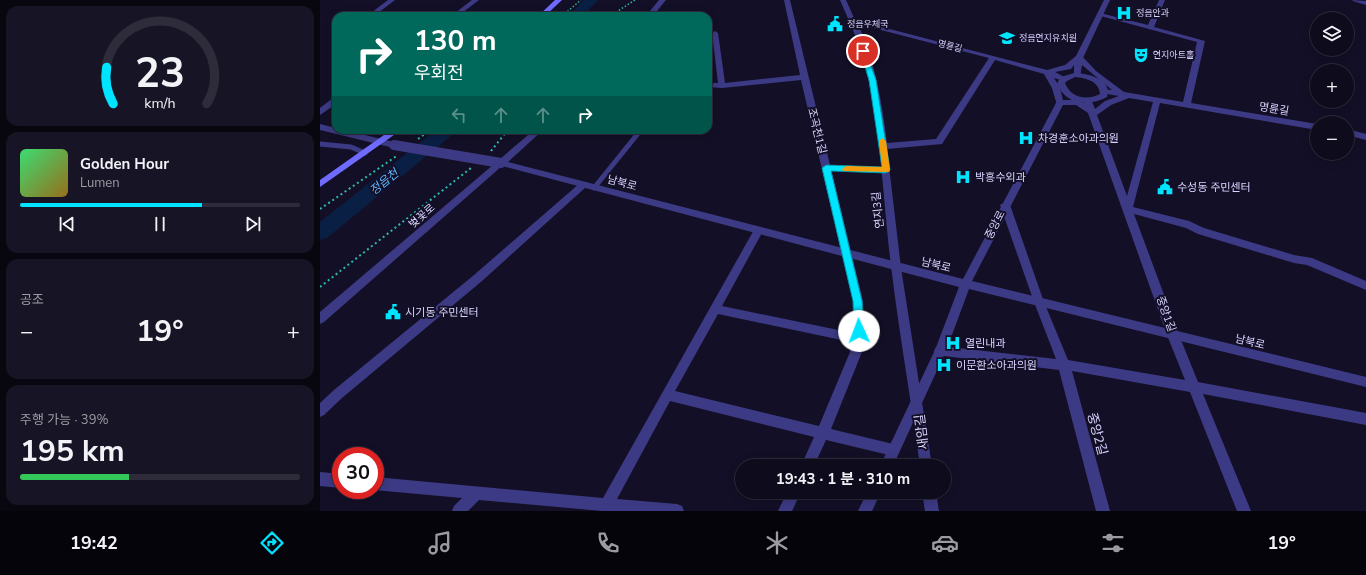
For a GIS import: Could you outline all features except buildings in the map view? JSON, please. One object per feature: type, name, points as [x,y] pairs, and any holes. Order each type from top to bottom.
[{"type":"main road","points":[[546,12],[559,0]]},
{"type":"main road","points":[[320,184],[392,134]]},
{"type":"street","points":[[376,12],[392,0]]},
{"type":"street","points":[[460,12],[476,0]]},
{"type":"street","points":[[652,12],[663,0]]},
{"type":"street","name":"조곡천1길","points":[[787,0],[858,301],[859,326],[856,352],[810,459]]},
{"type":"street","name":"연지3길","points":[[842,0],[853,21],[872,80],[883,146],[896,267],[918,398]]},
{"type":"street","points":[[1077,75],[1079,58],[1107,0]]},
{"type":"street","points":[[1149,28],[1152,25],[1162,0]]},
{"type":"street","points":[[1355,0],[1366,3]]},
{"type":"street","points":[[1100,15],[1201,41],[1186,106]]},
{"type":"street","name":"명륜길","points":[[853,21],[993,57],[1047,72],[1064,79]]},
{"type":"street","points":[[715,32],[722,86]]},
{"type":"street","points":[[883,146],[939,142],[993,57]]},
{"type":"street","points":[[1060,102],[1056,88],[1047,72],[1068,67],[1079,58]]},
{"type":"street","points":[[1079,58],[1090,70],[1106,83],[1127,96]]},
{"type":"street","points":[[1077,75],[1089,77],[1097,81],[1103,87],[1104,95],[1100,99],[1088,101],[1070,96],[1062,88],[1061,84],[1064,79],[1077,75]]},
{"type":"street","points":[[712,85],[722,86],[804,77]]},
{"type":"street","name":"명륜길","points":[[1104,91],[1310,126]]},
{"type":"street","points":[[1060,102],[1070,96]]},
{"type":"street","points":[[1060,102],[1072,101],[1086,106],[1093,114],[1108,103],[1127,96]]},
{"type":"street","name":"중앙1길","points":[[1088,101],[1173,335],[1244,511]]},
{"type":"street","points":[[1157,101],[1128,209],[1173,220],[1201,231],[1294,259],[1308,261],[1366,286]]},
{"type":"street","name":"중앙로","points":[[889,459],[940,351],[965,285],[1005,205],[1060,102]]},
{"type":"street","points":[[322,109],[332,103]]},
{"type":"street","name":"남북로","points":[[320,127],[332,130]]},
{"type":"street","points":[[1354,133],[1366,136]]},
{"type":"street","name":"남북로","points":[[348,134],[394,145],[501,163],[965,285],[1366,382]]},
{"type":"street","name":"벚꽃로","points":[[320,320],[534,134]]},
{"type":"street","points":[[320,411],[338,394],[589,187]]},
{"type":"street","name":"중앙2길","points":[[1005,205],[1039,302],[1064,365],[1103,511]]},
{"type":"street","points":[[606,505],[758,231]]},
{"type":"street","points":[[715,309],[858,339]]},
{"type":"street","points":[[940,351],[1064,365],[1195,387],[1366,419]]},
{"type":"street","points":[[668,395],[893,450]]},
{"type":"street","name":"새암길","points":[[918,398],[925,459]]},
{"type":"street","points":[[320,479],[332,480]]},
{"type":"street","points":[[384,485],[677,511]]},
{"type":"street","points":[[459,511],[475,494]]},
{"type":"street","points":[[785,511],[791,499]]},
{"type":"street","points":[[865,511],[871,499]]},
{"type":"street","points":[[930,499],[932,511]]},
{"type":"lane","points":[[589,187],[637,134]]},
{"type":"lane","points":[[320,144],[351,147],[365,153]]},
{"type":"lane","points":[[826,168],[886,170]]},
{"type":"path","points":[[567,12],[581,0]]},
{"type":"path","points":[[616,12],[635,0]]},
{"type":"path","points":[[413,143],[425,134]]},
{"type":"path","points":[[487,154],[504,134]]},
{"type":"path","points":[[320,209],[337,196],[383,167],[401,153]]},
{"type":"path","points":[[320,287],[476,163]]},
{"type":"waterway","name":"정읍천","points":[[579,12],[591,0]]},
{"type":"waterway","name":"정읍천","points":[[320,233],[442,134]]},
{"type":"slow traffic","points":[[846,169],[886,170],[882,141]]},
{"type":"place","name":"정읍안과","points":[[1124,13]]},
{"type":"place","name":"정읍우체국","points":[[835,24]]},
{"type":"place","name":"정읍연지유치원","points":[[1007,38]]},
{"type":"place","name":"연지아트홀","points":[[1141,55]]},
{"type":"place","name":"차경훈소아과의원","points":[[1026,138]]},
{"type":"place","name":"박흥수외과","points":[[963,177]]},
{"type":"place","name":"수성동 주민센터","points":[[1165,187]]},
{"type":"place","name":"시기동 주민센터","points":[[393,312]]},
{"type":"place","name":"열린내과","points":[[953,343]]},
{"type":"place","name":"이문환소아과의원","points":[[944,365]]},
{"type":"route","points":[[859,331],[858,301],[826,168],[886,170],[872,80],[863,51]]}]
